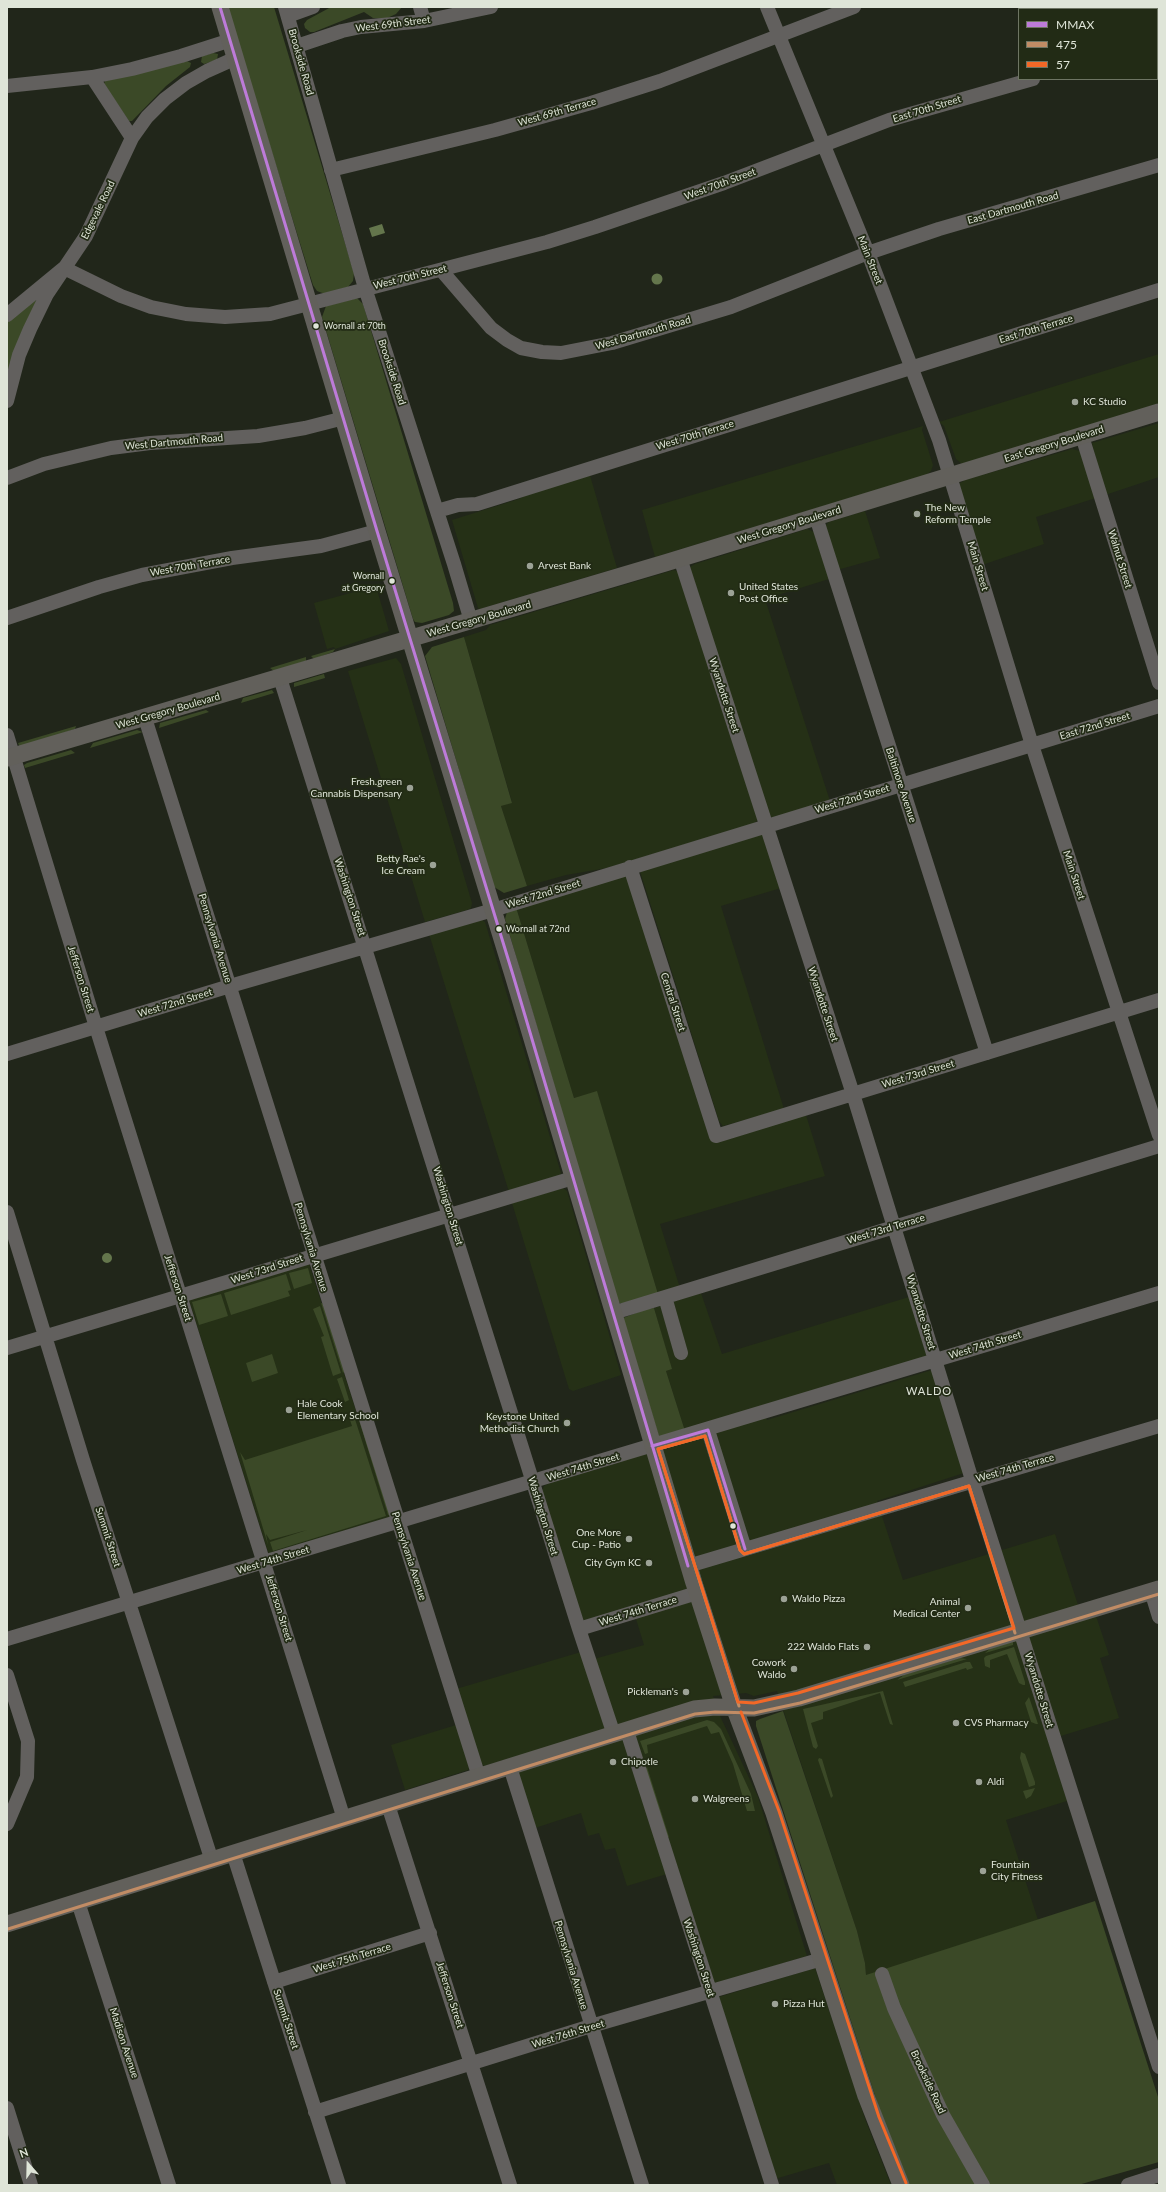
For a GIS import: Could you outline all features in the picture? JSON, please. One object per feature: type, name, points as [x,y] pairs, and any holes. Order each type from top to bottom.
[{"type":"main road","points":[[220,7],[225,42],[236,58],[377,531],[493,910],[688,1566],[734,1707],[774,1813],[874,2120],[901,2185]]},
{"type":"main road","name":"East Gregory Boulevard","points":[[950,476],[1159,412]]},
{"type":"main road","name":"West Gregory Boulevard","points":[[10,757],[471,621],[950,476]]},
{"type":"main road","points":[[7,1924],[694,1709],[734,1707],[754,1708],[799,1698],[1155,1590]]},
{"type":"street","points":[[286,12],[313,7]]},
{"type":"street","points":[[420,7],[424,21]]},
{"type":"street","name":"West 69th Street","points":[[297,46],[342,31],[361,27],[424,21],[490,7]]},
{"type":"street","name":"Main Street","points":[[767,7],[868,253],[912,367],[950,476],[1032,745],[1159,1135]]},
{"type":"street","name":"West 69th Terrace","points":[[331,170],[495,130],[591,103],[660,80],[854,7]]},
{"type":"street","name":"Brookside Road","points":[[286,12],[297,46],[365,288],[439,516],[471,621]]},
{"type":"street","points":[[7,86],[92,76],[132,69],[193,53],[225,42]]},
{"type":"street","points":[[193,53],[201,75]]},
{"type":"street","name":"Edgevale Road","points":[[7,400],[19,355],[30,329],[47,294],[86,236],[132,138],[147,117],[165,99],[201,75],[236,58]]},
{"type":"street","points":[[92,76],[132,138]]},
{"type":"street","name":"East 70th Street","points":[[824,145],[889,120],[1030,80]]},
{"type":"street","name":"West 70th Street","points":[[64,268],[121,296],[151,307],[186,314],[225,317],[270,314],[365,288],[441,270],[595,227],[667,203],[824,145]]},
{"type":"street","name":"East Dartmouth Road","points":[[868,253],[939,229],[1159,165]]},
{"type":"street","name":"West Dartmouth Road","points":[[441,270],[491,328],[507,340],[521,348],[560,354],[612,343],[731,307],[868,253]]},
{"type":"street","points":[[7,315],[64,268]]},
{"type":"street","name":"East 70th Terrace","points":[[912,367],[1159,290]]},
{"type":"street","name":"West 70th Terrace","points":[[439,516],[458,505],[477,504],[912,367]]},
{"type":"street","name":"West Dartmouth Road","points":[[7,478],[44,464],[111,448],[150,443],[258,436],[305,428],[344,418]]},
{"type":"street","name":"Walnut Street","points":[[1082,436],[1159,683]]},
{"type":"street","name":"Baltimore Avenue","points":[[816,517],[987,1053]]},
{"type":"street","name":"West 70th Terrace","points":[[7,618],[99,586],[142,575],[232,558],[321,546],[377,531]]},
{"type":"street","name":"Wyandotte Street","points":[[680,558],[852,1094],[972,1480],[1159,2067]]},
{"type":"street","name":"Washington Street","points":[[280,678],[366,947],[579,1629],[620,1733],[710,1992],[772,2185]]},
{"type":"street","name":"East 72nd Street","points":[[1032,745],[1159,706]]},
{"type":"street","name":"Pennsylvania Avenue","points":[[145,718],[479,1777]]},
{"type":"street","points":[[7,735],[10,757]]},
{"type":"street","name":"West 72nd Street","points":[[7,1054],[230,986],[493,910],[765,825],[1032,745]]},
{"type":"street","name":"Jefferson Street","points":[[10,757],[265,1562],[344,1819]]},
{"type":"street","name":"Central Street","points":[[630,867],[716,1136]]},
{"type":"street","name":"West 73rd Street","points":[[716,1136],[1159,1000]]},
{"type":"street","name":"West 73rd Terrace","points":[[613,1313],[1159,1146]]},
{"type":"street","name":"West 73rd Street","points":[[7,1348],[181,1297],[314,1254],[573,1178]]},
{"type":"street","name":"Summit Street","points":[[7,1212],[83,1460],[130,1602],[212,1861]]},
{"type":"street","name":"West 74th Street","points":[[7,1639],[708,1430],[1159,1293]]},
{"type":"street","points":[[665,1296],[681,1353]]},
{"type":"street","name":"West 74th Terrace","points":[[688,1566],[972,1480],[1159,1426]]},
{"type":"street","points":[[708,1430],[745,1548]]},
{"type":"street","points":[[1155,1590],[1159,1617]]},
{"type":"street","name":"West 74th Terrace","points":[[579,1629],[697,1593]]},
{"type":"street","points":[[7,1675],[28,1741],[27,1777],[7,1824]]},
{"type":"street","name":"Pennsylvania Avenue","points":[[510,1767],[642,2185]]},
{"type":"street","name":"Jefferson Street","points":[[388,1805],[510,2185]]},
{"type":"street","name":"Summit Street","points":[[234,1853],[339,2185]]},
{"type":"street","name":"Madison Avenue","points":[[78,1902],[169,2185]]},
{"type":"street","name":"West 75th Terrace","points":[[274,1982],[430,1933]]},
{"type":"street","name":"West 76th Street","points":[[316,2112],[591,2026],[822,1959]]},
{"type":"street","name":"Brookside Road","points":[[882,1974],[894,2008],[943,2115],[983,2185]]},
{"type":"street","points":[[7,2108],[31,2185]]},
{"type":"street","points":[[1128,2185],[1159,2175]]},
{"type":"shaded area","points":[[227,7],[274,7],[354,273],[353,281],[348,287],[325,294],[317,291],[313,285]]},
{"type":"shaded area","points":[[331,7],[402,7],[396,14],[385,19],[373,18],[364,12],[314,32],[310,32],[305,28],[304,24],[307,20]]},
{"type":"shaded area","points":[[213,53],[218,54],[217,60],[204,64],[201,62],[202,56]]},
{"type":"shaded area","points":[[187,61],[191,63],[190,67],[166,86],[132,121],[129,121],[104,84],[105,81]]},
{"type":"shaded area","points":[[382,224],[385,233],[372,237],[369,228]]},
{"type":"shaded area","points":[[655,274],[659,274],[661,275],[661,283],[655,284],[652,281],[652,277]]},
{"type":"shaded area","points":[[357,298],[363,304],[453,603],[454,611],[449,615],[422,623],[415,622],[413,619],[322,317],[326,306]]},
{"type":"shaded area","points":[[35,300],[37,301],[7,386],[7,321]]},
{"type":"shaded area","points":[[1159,354],[1159,405],[962,464],[956,459],[944,426],[939,422]]},
{"type":"shaded area","points":[[1159,423],[1159,477],[1105,495],[1092,443]]},
{"type":"shaded area","points":[[923,426],[922,430],[933,465],[931,471],[926,475],[655,557],[642,510]]},
{"type":"shaded area","points":[[1072,449],[1080,451],[1096,498],[1036,517],[1044,544],[982,565],[959,486],[960,483],[965,480]]},
{"type":"shaded area","points":[[589,472],[617,568],[480,609],[478,608],[452,520],[519,499],[538,488]]},
{"type":"shaded area","points":[[865,511],[880,558],[837,570],[825,526],[829,522]]},
{"type":"shaded area","points":[[807,529],[814,532],[829,579],[765,599],[830,801],[773,818],[768,815],[690,567],[695,564]]},
{"type":"shaded area","points":[[674,570],[679,572],[758,820],[753,824],[607,868],[566,875],[527,886],[501,806],[512,802],[464,637],[486,630],[490,625]]},
{"type":"shaded area","points":[[376,586],[389,631],[335,649],[334,647],[327,649],[314,603]]},
{"type":"shaded area","points":[[464,637],[512,803],[501,806],[527,886],[504,893],[494,887],[425,656],[432,647]]},
{"type":"shaded area","points":[[335,649],[333,652],[314,659],[311,656]]},
{"type":"shaded area","points":[[306,657],[306,661],[274,671],[270,668]]},
{"type":"shaded area","points":[[396,658],[401,664],[472,903],[471,908],[467,910],[425,922],[348,671]]},
{"type":"shaded area","points":[[324,674],[325,678],[294,687],[294,683]]},
{"type":"shaded area","points":[[272,690],[274,693],[241,703],[243,698]]},
{"type":"shaded area","points":[[206,710],[209,712],[159,728],[160,723]]},
{"type":"shaded area","points":[[76,726],[75,729],[20,748],[18,743]]},
{"type":"shaded area","points":[[137,730],[143,732],[90,748],[93,743]]},
{"type":"shaded area","points":[[71,750],[75,753],[25,768],[24,765],[27,763]]},
{"type":"shaded area","points":[[763,834],[781,888],[721,906],[784,1109],[723,1126],[719,1121],[640,871]]},
{"type":"shaded area","points":[[627,873],[713,1140],[805,1112],[825,1176],[660,1224],[680,1288],[658,1294],[597,1092],[574,1098],[516,907]]},
{"type":"shaded area","points":[[516,907],[574,1098],[597,1091],[658,1294],[622,1304],[618,1302],[505,919],[507,912]]},
{"type":"shaded area","points":[[482,920],[485,922],[561,1173],[559,1177],[509,1192],[429,934]]},
{"type":"shaded area","points":[[563,1188],[567,1191],[621,1375],[573,1391],[569,1389],[512,1203]]},
{"type":"shaded area","points":[[105,1253],[109,1253],[111,1254],[111,1262],[105,1263],[102,1260],[102,1256]]},
{"type":"shaded area","name":"Hale Cook Elementary School","points":[[309,1264],[390,1517],[269,1555],[189,1300]]},
{"type":"shaded area","points":[[308,1268],[312,1283],[294,1289],[289,1273]]},
{"type":"shaded area","points":[[286,1274],[291,1290],[288,1291],[290,1296],[231,1315],[224,1293]]},
{"type":"shaded area","name":"WALDO","points":[[701,1293],[722,1354],[909,1297],[927,1356],[763,1408],[767,1420],[932,1370],[964,1473],[877,1501],[903,1580],[1055,1534],[1078,1605],[1096,1616],[1109,1655],[1100,1658],[1119,1718],[1048,1740],[1067,1801],[1006,1820],[1038,1920],[866,1976],[865,1963],[857,1931],[777,1691],[754,1696],[746,1693],[713,1696],[721,1718],[758,1797],[807,1956],[715,1984],[677,1871],[627,1886],[615,1848],[605,1850],[599,1833],[588,1836],[581,1813],[535,1828],[512,1758],[484,1766],[481,1764],[456,1689],[591,1649],[594,1659],[644,1645],[636,1619],[585,1621],[582,1619],[542,1491],[544,1486],[550,1483],[685,1431],[666,1371],[671,1369],[654,1308]]},
{"type":"shaded area","points":[[221,1294],[228,1316],[199,1325],[192,1302]]},
{"type":"shaded area","points":[[321,1303],[324,1304],[345,1371],[343,1373]]},
{"type":"shaded area","points":[[320,1306],[341,1373],[333,1376],[321,1337],[324,1336],[313,1309]]},
{"type":"shaded area","points":[[654,1308],[672,1369],[666,1371],[685,1431],[659,1437],[623,1318],[646,1309]]},
{"type":"shaded area","points":[[272,1354],[278,1373],[252,1382],[246,1363]]},
{"type":"shaded area","points":[[342,1377],[349,1400],[345,1402],[337,1379]]},
{"type":"shaded area","points":[[354,1416],[386,1516],[273,1551],[270,1542],[307,1530],[270,1540],[266,1534],[268,1545],[240,1452],[245,1460],[352,1426],[349,1417]]},
{"type":"shaded area","points":[[358,1417],[360,1420],[390,1515],[388,1515]]},
{"type":"shaded area","points":[[1013,1642],[1013,1645],[985,1653],[991,1648]]},
{"type":"shaded area","points":[[1014,1647],[1025,1685],[1019,1683],[1007,1654],[990,1660],[990,1668],[985,1666],[984,1658],[986,1656]]},
{"type":"shaded area","points":[[960,1658],[967,1659],[897,1680],[904,1675]]},
{"type":"shaded area","points":[[970,1662],[973,1668],[967,1670],[966,1668],[905,1687],[903,1682]]},
{"type":"shaded area","points":[[883,1691],[893,1725],[890,1724],[880,1693],[823,1712],[823,1719],[811,1723],[818,1746],[816,1749],[813,1747],[803,1709]]},
{"type":"shaded area","points":[[1029,1697],[1038,1724],[1031,1722],[1025,1703]]},
{"type":"shaded area","points":[[783,1711],[857,1931],[865,1963],[866,1975],[1095,1901],[1159,2100],[1159,2162],[1078,2185],[909,2185],[879,2108],[756,1726],[756,1721]]},
{"type":"shaded area","points":[[707,1720],[714,1722],[721,1729],[751,1794],[755,1811],[747,1811],[733,1764],[719,1732],[711,1734],[707,1726],[647,1745],[648,1753],[645,1754],[640,1741]]},
{"type":"shaded area","points":[[456,1725],[470,1766],[468,1770],[405,1790],[391,1745]]},
{"type":"shaded area","points":[[1021,1752],[1025,1754],[1035,1782],[1035,1785],[1029,1787],[1020,1758]]},
{"type":"shaded area","points":[[819,1758],[822,1759],[833,1796],[831,1798],[818,1760]]},
{"type":"shaded area","points":[[647,1767],[669,1837],[665,1836],[644,1770]]},
{"type":"shaded area","points":[[1035,1788],[1031,1796],[1026,1799],[1023,1791]]},
{"type":"shaded area","points":[[815,1968],[865,2119],[891,2185],[837,2185],[829,2163],[775,2179],[719,1997]]},
{"type":"transit line","name":"MMAX","points":[[220,7],[377,531],[513,975],[688,1566]]},
{"type":"transit line","name":"MMAX","points":[[652,1446],[708,1430],[745,1549]]},
{"type":"transit line","name":"475","points":[[739,1706],[658,1449],[705,1436],[740,1550],[744,1554],[969,1486],[1015,1633]]},
{"type":"transit line","name":"57","points":[[705,1436],[740,1550],[744,1554],[969,1486],[1014,1628],[798,1693],[754,1703],[738,1702],[658,1449],[705,1436]]},
{"type":"transit line","name":"475","points":[[8,1929],[695,1714],[715,1712],[754,1713],[800,1703],[1159,1594]]},
{"type":"transit line","name":"57","points":[[741,1712],[779,1811],[879,2117],[906,2183]]},
{"type":"place","name":"Wornall at 70th","points":[[316,326]]},
{"type":"place","name":"KC Studio","points":[[1075,402]]},
{"type":"place","name":"The New Reform Temple","points":[[917,514]]},
{"type":"place","name":"Arvest Bank","points":[[530,566]]},
{"type":"place","name":"Wornall at Gregory","points":[[392,581]]},
{"type":"place","name":"United States Post Office","points":[[731,593]]},
{"type":"place","name":"Fresh.green Cannabis Dispensary","points":[[410,788]]},
{"type":"place","name":"Betty Rae's Ice Cream","points":[[433,865]]},
{"type":"place","name":"Wornall at 72nd","points":[[499,929]]},
{"type":"place","name":"Hale Cook Elementary School","points":[[289,1410]]},
{"type":"place","name":"Keystone United Methodist Church","points":[[567,1423]]},
{"type":"place","name":"One More Cup - Patio","points":[[629,1539]]},
{"type":"place","name":"City Gym KC","points":[[649,1563]]},
{"type":"place","name":"Waldo Pizza","points":[[784,1599]]},
{"type":"place","name":"Animal Medical Center","points":[[968,1608]]},
{"type":"place","name":"222 Waldo Flats","points":[[867,1647]]},
{"type":"place","name":"Cowork Waldo","points":[[794,1669]]},
{"type":"place","name":"Pickleman's","points":[[686,1692]]},
{"type":"place","name":"CVS Pharmacy","points":[[956,1723]]},
{"type":"place","name":"Chipotle","points":[[613,1762]]},
{"type":"place","name":"Aldi","points":[[979,1782]]},
{"type":"place","name":"Walgreens","points":[[695,1799]]},
{"type":"place","name":"Fountain City Fitness","points":[[983,1871]]},
{"type":"place","name":"Pizza Hut","points":[[775,2004]]},
{"type":"district","name":"WALDO","points":[[929,1391]]}]
